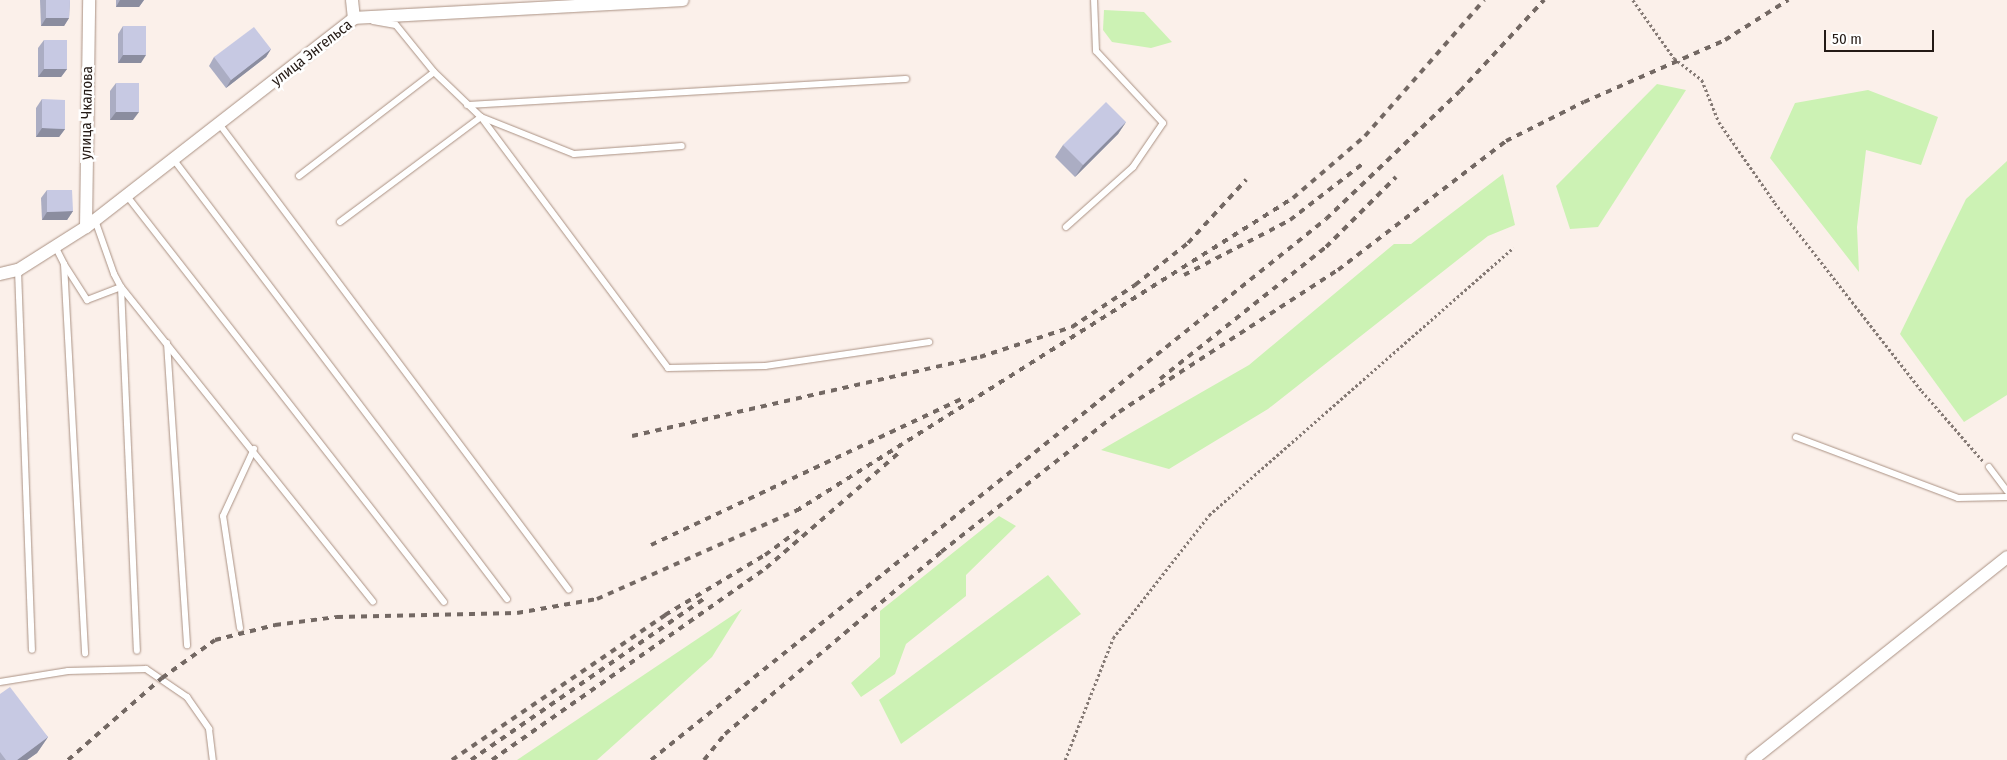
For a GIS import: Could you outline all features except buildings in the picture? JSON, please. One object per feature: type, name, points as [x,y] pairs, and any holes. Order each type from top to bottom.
[{"type":"street","name":"улица Чкалова","points":[[89,0],[90,224]]},
{"type":"street","points":[[352,0],[354,18]]},
{"type":"street","name":"улица Энгельса","points":[[0,274],[18,270],[56,248],[90,224],[220,125],[354,18],[683,0]]},
{"type":"street","points":[[1752,760],[2007,557]]},
{"type":"lane","points":[[1066,227],[1133,167],[1163,123],[1096,51],[1094,0]]},
{"type":"lane","points":[[354,18],[396,25],[434,72],[467,106],[481,117],[668,368],[764,366],[929,342]]},
{"type":"lane","points":[[299,176],[434,72]]},
{"type":"lane","points":[[467,106],[906,79]]},
{"type":"lane","points":[[481,117],[574,154],[682,146]]},
{"type":"lane","points":[[340,222],[481,117]]},
{"type":"lane","points":[[220,125],[569,590]]},
{"type":"lane","points":[[174,160],[507,599]]},
{"type":"lane","points":[[127,196],[444,602]]},
{"type":"lane","points":[[90,224],[122,287],[254,449],[373,601]]},
{"type":"lane","points":[[56,248],[87,300],[122,287]]},
{"type":"lane","points":[[64,264],[85,653]]},
{"type":"lane","points":[[18,270],[32,650]]},
{"type":"lane","points":[[122,287],[137,651]]},
{"type":"lane","points":[[167,343],[187,645]]},
{"type":"lane","points":[[1796,437],[1958,498],[2007,497]]},
{"type":"lane","points":[[240,628],[222,516],[254,449]]},
{"type":"lane","points":[[1989,467],[2007,491]]},
{"type":"lane","points":[[0,682],[68,671],[146,669],[187,697],[209,729],[213,760]]},
{"type":"path","points":[[1633,0],[1674,58],[1702,80],[1719,122],[1775,203],[1922,391],[1989,467]]},
{"type":"path","points":[[1065,760],[1113,638],[1209,516],[1513,248]]},
{"type":"green space","points":[[1104,10],[1144,12],[1172,42],[1151,48],[1112,42],[1103,30]]},
{"type":"green space","points":[[1657,84],[1686,90],[1598,227],[1570,229],[1556,186]]},
{"type":"green space","points":[[1868,90],[1938,117],[1921,165],[1866,150],[1857,227],[1859,272],[1770,158],[1795,103]]},
{"type":"green space","points":[[2007,161],[2007,395],[1964,422],[1900,334],[1966,199]]},
{"type":"green space","points":[[1503,174],[1515,225],[1488,236],[1268,409],[1169,469],[1101,450],[1249,365],[1394,244],[1411,244]]},
{"type":"green space","points":[[999,516],[1016,526],[966,575],[966,596],[906,644],[895,674],[861,697],[851,683],[880,657],[880,611]]},
{"type":"green space","points":[[1048,575],[1081,614],[901,744],[879,700]]},
{"type":"green space","points":[[742,609],[712,657],[597,760],[517,760]]},
{"type":"railway","points":[[68,760],[162,678],[215,640],[275,625],[337,617],[517,613],[597,599],[796,511],[1293,198],[1365,136],[1484,0]]},
{"type":"railway","points":[[651,760],[1326,219],[1460,91],[1544,0]]},
{"type":"railway","points":[[704,760],[725,734],[941,552],[1119,412],[1338,270],[1506,141],[1584,102],[1725,40],[1788,0]]},
{"type":"railway","points":[[1184,275],[1290,220],[1365,162]]},
{"type":"railway","points":[[1160,379],[1326,247],[1396,177]]},
{"type":"railway","points":[[632,436],[980,357],[1072,327],[1135,285],[1188,243],[1246,180]]},
{"type":"railway","points":[[651,545],[963,398]]},
{"type":"railway","points":[[492,760],[766,568],[900,452]]},
{"type":"railway","points":[[452,760],[665,615],[765,555],[799,530]]},
{"type":"railway","points":[[471,760],[705,598]]}]
